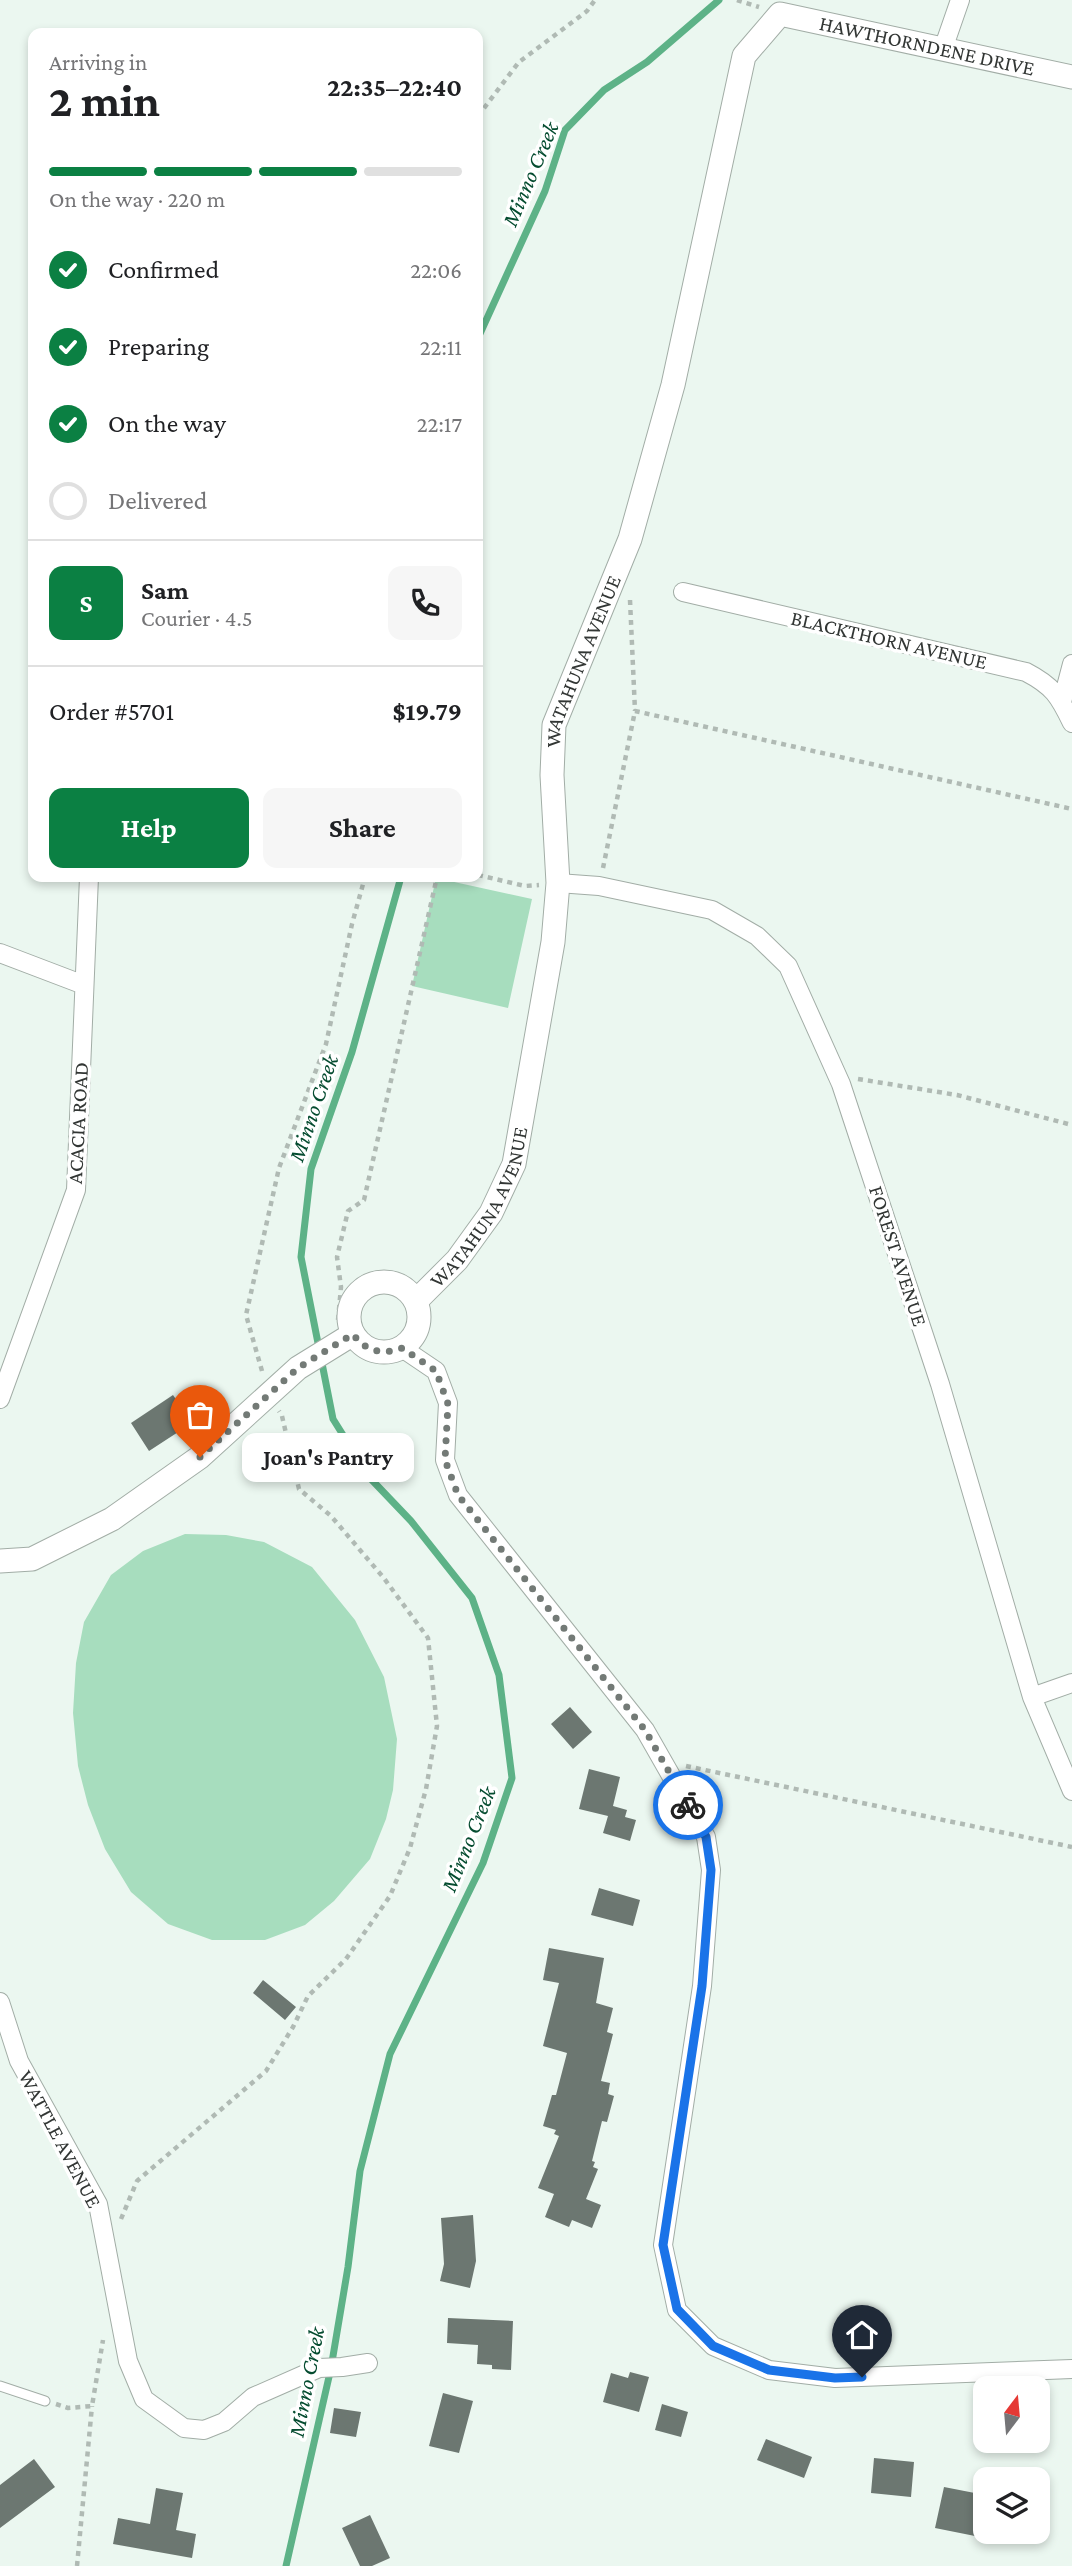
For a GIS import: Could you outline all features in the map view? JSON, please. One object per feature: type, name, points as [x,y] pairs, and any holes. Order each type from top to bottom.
[{"type":"street","points":[[943,49],[960,0]]},
{"type":"street","name":"HAWTHORNDENE DRIVE","points":[[780,14],[1072,77]]},
{"type":"street","name":"WATAHUNA AVENUE","points":[[416,1301],[457,1260],[491,1213],[514,1164],[553,942],[558,883],[552,775],[554,725],[633,527],[673,385],[744,55],[780,14]]},
{"type":"street","name":"BLACKTHORN AVENUE","points":[[682,592],[1026,672],[1046,683],[1062,702],[1072,723]]},
{"type":"street","points":[[1062,702],[1072,664]]},
{"type":"street","name":"ACACIA ROAD","points":[[0,1399],[76,1190],[89,882]]},
{"type":"street","name":"FOREST AVENUE","points":[[558,883],[600,886],[712,911],[757,936],[788,966],[838,1077],[940,1384],[1032,1697],[1072,1791]]},
{"type":"street","points":[[0,953],[84,985]]},
{"type":"street","points":[[0,1561],[32,1559],[112,1519],[200,1457],[307,1362],[341,1341],[349,1323],[349,1310],[354,1299],[365,1287],[377,1282],[389,1282],[401,1286],[416,1301],[418,1326],[414,1337],[402,1348],[391,1352],[378,1352],[341,1341]]},
{"type":"street","points":[[402,1348],[436,1371],[448,1404],[445,1460],[458,1495],[645,1730],[706,1837],[711,1870],[702,1986],[663,2245],[677,2309],[713,2346],[769,2370],[835,2378],[1072,2370]]},
{"type":"street","points":[[1032,1697],[1072,1683]]},
{"type":"street","name":"WATTLE AVENUE","points":[[0,2002],[19,2061],[98,2204],[128,2361],[144,2399],[184,2428],[204,2430],[224,2422],[253,2397],[319,2368],[368,2363]]},
{"type":"lane","points":[[0,2386],[45,2401]]},
{"type":"path","points":[[483,109],[519,62],[587,11],[595,0]]},
{"type":"path","points":[[600,886],[635,711],[629,594]]},
{"type":"path","points":[[635,711],[1072,809]]},
{"type":"path","points":[[483,875],[525,886],[558,883]]},
{"type":"path","points":[[107,2255],[137,2181],[266,2071],[308,1996],[346,1959],[390,1896],[410,1848],[426,1789],[438,1726],[428,1638],[383,1577],[331,1516],[299,1489],[282,1416],[268,1395],[246,1315],[279,1168],[326,1044],[364,882]]},
{"type":"path","points":[[341,1341],[341,1287],[337,1258],[348,1211],[365,1200],[436,882]]},
{"type":"path","points":[[838,1077],[873,1080],[957,1095],[1072,1125]]},
{"type":"path","points":[[665,1761],[1072,1847]]},
{"type":"path","points":[[77,2566],[92,2406],[104,2333]]},
{"type":"path","points":[[45,2401],[68,2408],[92,2406]]},
{"type":"green space","points":[[435,882],[454,882],[532,899],[508,1008],[412,986]]},
{"type":"green space","points":[[185,1534],[226,1535],[264,1542],[312,1567],[355,1620],[384,1677],[397,1739],[393,1790],[386,1819],[370,1859],[334,1901],[305,1925],[265,1940],[212,1940],[168,1924],[131,1892],[105,1849],[88,1805],[78,1766],[73,1713],[76,1663],[84,1622],[111,1575],[143,1551]]},
{"type":"building","points":[[173,1395],[192,1423],[149,1451],[131,1423]]},
{"type":"building","points":[[570,1707],[592,1732],[573,1749],[551,1724]]},
{"type":"building","points":[[589,1769],[620,1777],[613,1806],[627,1810],[625,1817],[636,1820],[630,1841],[603,1833],[608,1816],[579,1809]]},
{"type":"building","points":[[599,1888],[640,1900],[633,1926],[591,1915]]},
{"type":"building","points":[[549,1948],[604,1958],[596,2003],[613,2008],[607,2032],[613,2034],[601,2081],[610,2083],[608,2094],[614,2096],[607,2122],[602,2121],[592,2161],[595,2162],[593,2167],[598,2169],[586,2199],[601,2205],[592,2228],[572,2220],[569,2227],[545,2217],[554,2194],[538,2188],[559,2136],[554,2134],[556,2130],[543,2126],[552,2095],[556,2095],[567,2053],[543,2046],[559,1983],[543,1980]]},
{"type":"building","points":[[263,1980],[296,2007],[285,2020],[253,1993]]},
{"type":"building","points":[[473,2215],[476,2261],[470,2288],[440,2281],[444,2264],[441,2218]]},
{"type":"building","points":[[448,2318],[513,2321],[511,2370],[492,2369],[492,2365],[477,2364],[478,2345],[447,2343]]},
{"type":"building","points":[[630,2372],[649,2377],[639,2412],[603,2402],[611,2373],[628,2378]]},
{"type":"building","points":[[443,2393],[473,2401],[459,2453],[429,2446]]},
{"type":"building","points":[[662,2404],[688,2412],[681,2437],[655,2430]]},
{"type":"building","points":[[334,2408],[361,2412],[356,2437],[330,2433]]},
{"type":"building","points":[[766,2439],[812,2457],[804,2478],[757,2460]]},
{"type":"building","points":[[874,2458],[914,2462],[911,2497],[871,2493]]},
{"type":"building","points":[[34,2459],[55,2487],[0,2528],[0,2485]]},
{"type":"building","points":[[944,2487],[973,2493],[973,2536],[935,2528]]},
{"type":"building","points":[[156,2488],[183,2493],[176,2530],[196,2534],[192,2558],[113,2544],[118,2518],[150,2524]]},
{"type":"building","points":[[370,2515],[390,2558],[372,2566],[360,2566],[342,2528]]},
{"type":"waterway","name":"Minno Creek","points":[[483,327],[545,191],[565,130],[604,90],[647,62],[719,0]]},
{"type":"waterway","name":"Minno Creek","points":[[286,2566],[331,2368],[348,2267],[360,2171],[390,2054],[483,1863],[512,1778],[499,1675],[472,1598],[411,1521],[370,1478],[333,1419],[301,1257],[311,1169],[352,1052],[400,882]]},
{"type":"way so far","points":[[200,1457],[298,1368],[353,1334],[366,1348],[378,1352],[391,1352],[402,1348],[436,1371],[448,1404],[445,1460],[458,1495],[645,1730],[688,1805]]},
{"type":"place","name":"Joan's Pantry","points":[[200,1457]]},
{"type":"route","points":[[688,1805],[706,1837],[711,1870],[702,1986],[663,2245],[677,2309],[713,2346],[769,2370],[835,2378],[862,2377]]}]
